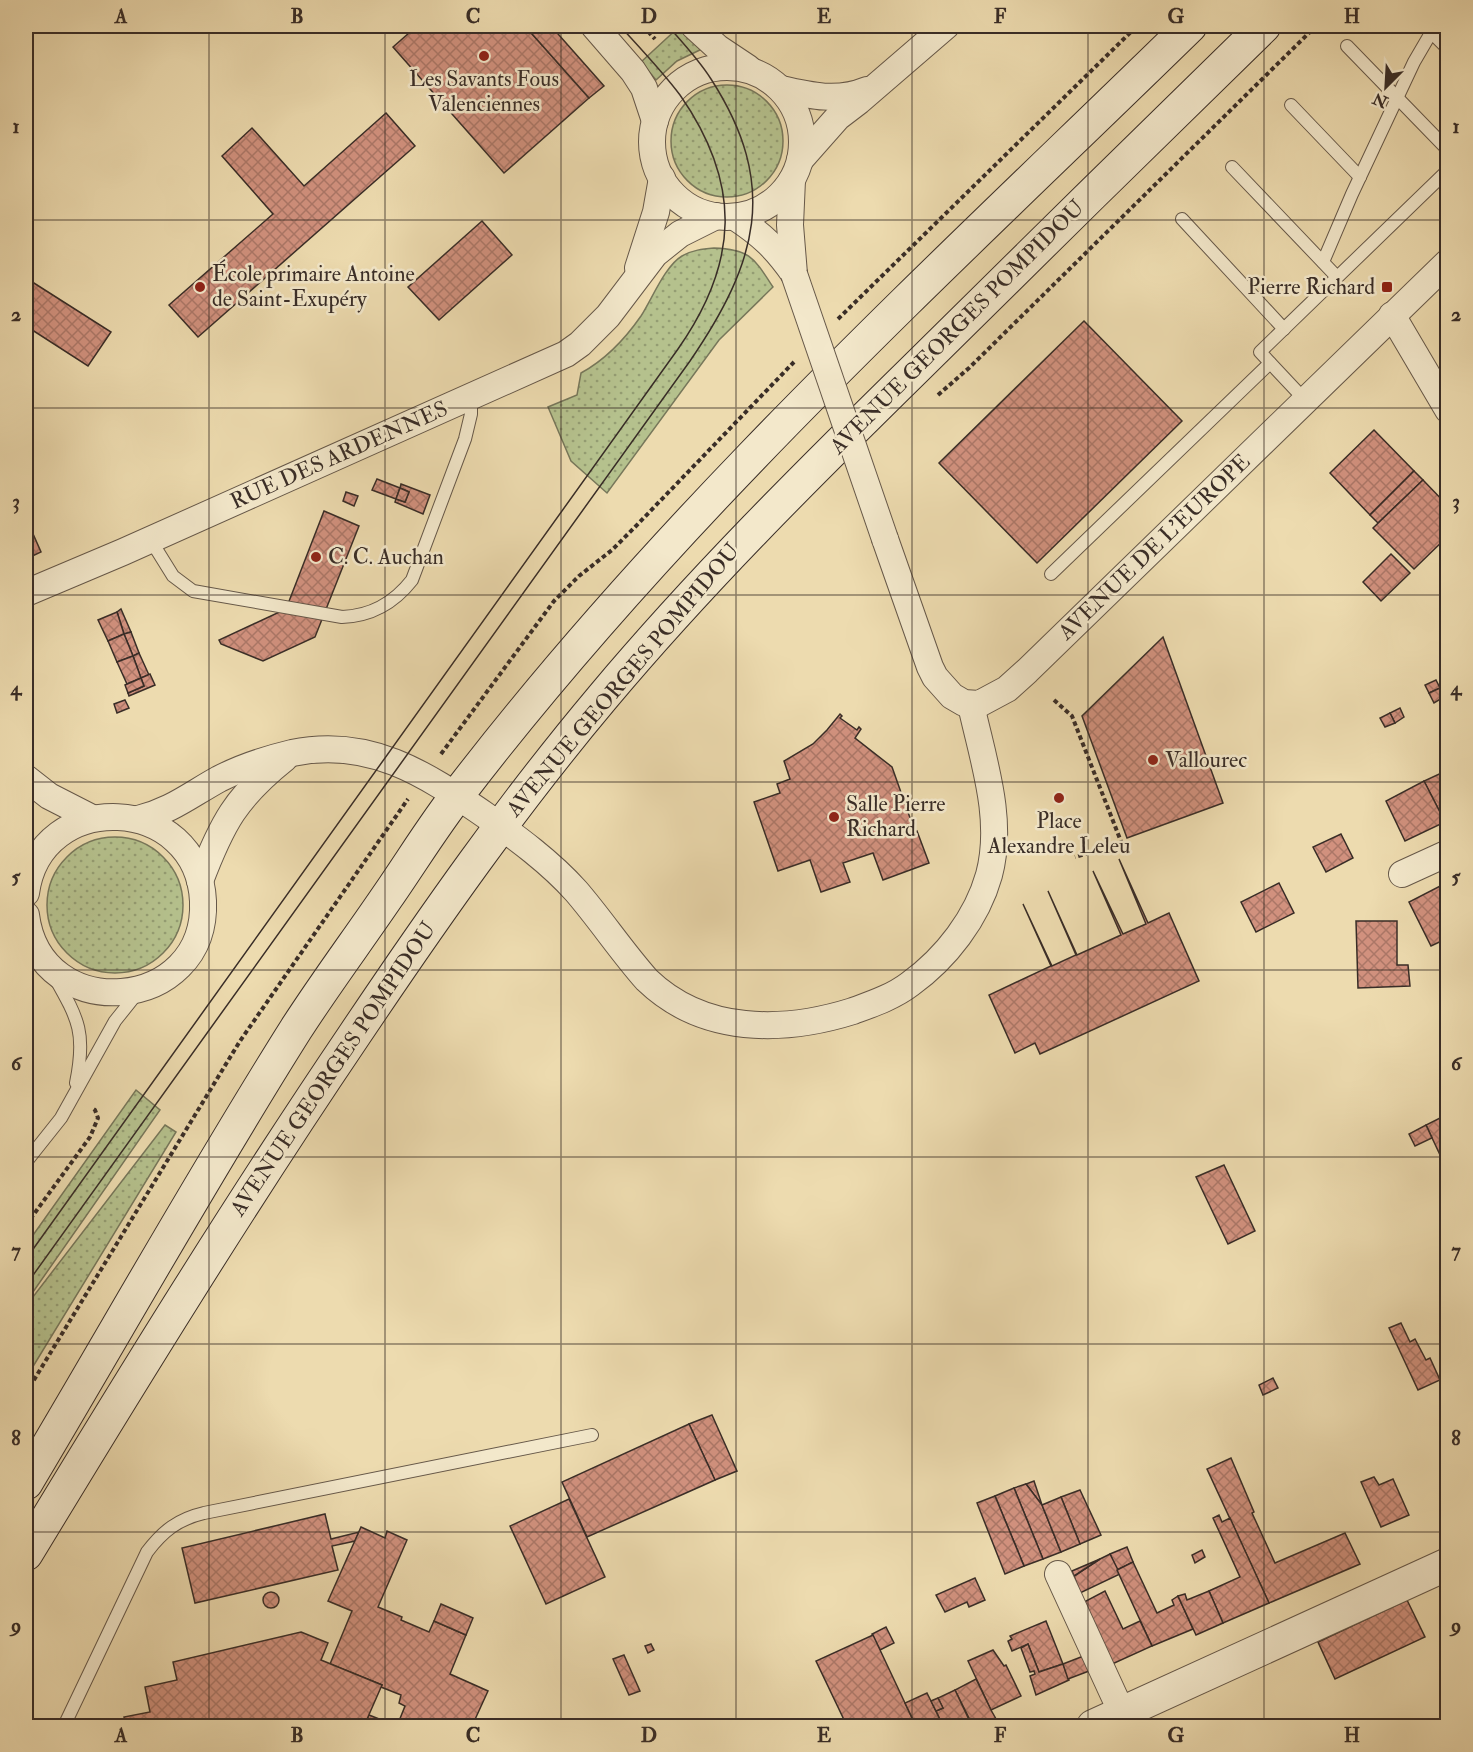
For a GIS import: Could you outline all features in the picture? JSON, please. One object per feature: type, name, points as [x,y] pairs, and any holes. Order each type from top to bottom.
[{"type":"main road","name":"AVENUE GEORGES POMPIDOU","points":[[26,1483],[210,1170],[298,1026],[456,796],[525,709],[593,628],[693,518],[867,342],[1190,26]]},
{"type":"main road","name":"AVENUE GEORGES POMPIDOU","points":[[26,1554],[206,1261],[277,1150],[416,943],[500,826],[619,678],[662,627],[740,543],[971,312],[1264,26]]},
{"type":"street","points":[[594,26],[633,71],[644,88],[655,121]]},
{"type":"street","points":[[138,819],[163,812],[236,771],[291,753],[325,748],[379,756],[412,769],[456,796],[540,857],[577,893],[638,970],[659,992],[689,1010],[705,1016],[744,1024],[787,1025],[835,1016],[874,1003],[909,985],[936,962],[960,932],[977,907],[989,875],[994,854],[993,811],[971,705],[952,696],[935,677],[930,667],[794,274],[790,225],[796,170],[803,143],[799,118],[781,89],[718,48],[694,26]]},
{"type":"street","points":[[725,216],[753,212],[778,197],[838,117],[946,26]]},
{"type":"street","points":[[753,71],[737,67],[721,67],[705,70],[680,83],[666,98],[655,121],[653,150],[662,178],[676,196],[701,212],[725,216],[759,233],[775,248],[794,274]]},
{"type":"street","points":[[781,89],[808,96],[829,98],[878,85]]},
{"type":"street","name":"RUE DES ARDENNES","points":[[631,285],[656,212],[662,178]]},
{"type":"street","name":"RUE DES ARDENNES","points":[[26,593],[550,362],[573,349],[608,316],[655,254],[671,240],[725,216]]},
{"type":"street","name":"AVENUE DE L'EUROPE","points":[[971,705],[986,702],[1017,680],[1447,263]]},
{"type":"street","points":[[1392,315],[1448,410]]},
{"type":"street","points":[[200,881],[218,835],[238,803],[267,773],[291,753]]},
{"type":"street","points":[[26,778],[57,801],[92,818]]},
{"type":"street","points":[[26,890],[33,867],[45,848],[62,832],[92,818],[115,815],[138,819],[159,828],[177,842],[191,860],[200,881],[203,902],[201,923],[190,952],[169,975],[141,989],[119,993],[96,992],[64,979],[47,964],[34,945],[26,915]]},
{"type":"street","points":[[1402,874],[1448,853]]},
{"type":"street","points":[[1093,1726],[1448,1564]]},
{"type":"street","points":[[1058,1574],[1122,1713]]},
{"type":"lane","points":[[1323,262],[1397,97],[1433,29],[1448,49]]},
{"type":"lane","points":[[1347,46],[1448,150]]},
{"type":"lane","points":[[1291,105],[1360,177]]},
{"type":"lane","points":[[1232,167],[1337,277]]},
{"type":"lane","points":[[1305,400],[1260,352],[1448,170]]},
{"type":"lane","points":[[1182,219],[1284,328]]},
{"type":"lane","points":[[1051,574],[1270,363]]},
{"type":"lane","points":[[150,539],[173,576],[193,591],[342,616],[365,615],[398,595],[412,580],[465,439],[471,414],[471,396]]},
{"type":"lane","points":[[47,964],[71,1007],[81,1034],[82,1048],[74,1096]]},
{"type":"lane","points":[[26,1162],[74,1096],[115,1021],[141,989]]},
{"type":"lane","points":[[64,1726],[147,1552],[156,1540],[177,1522],[204,1513],[592,1435]]},
{"type":"path","points":[[643,26],[655,39]]},
{"type":"path","points":[[931,401],[969,368],[1316,26]]},
{"type":"path","points":[[1054,700],[1072,716],[1122,844],[1075,857]]},
{"type":"path","points":[[26,1225],[95,1126],[98,1118],[95,1110],[74,1096]]},
{"type":"green space","points":[[680,26],[702,49],[677,61],[656,80],[641,62]]},
{"type":"green space","points":[[727,85],[748,90],[766,102],[778,120],[783,141],[778,162],[766,180],[748,192],[727,197],[706,192],[688,180],[676,162],[671,141],[676,120],[688,102],[706,90]]},
{"type":"green space","points":[[714,248],[736,250],[750,257],[773,287],[719,340],[607,493],[571,461],[548,407],[577,395],[581,373],[606,355],[628,333],[641,316],[664,275],[676,261],[690,252]]},
{"type":"green space","points":[[115,837],[141,843],[163,857],[177,879],[183,905],[177,931],[163,953],[141,967],[115,973],[89,967],[67,953],[53,931],[47,905],[53,879],[67,857],[89,843]]},
{"type":"green space","points":[[136,1090],[160,1110],[26,1302],[26,1245]]},
{"type":"green space","points":[[165,1125],[176,1132],[26,1378],[26,1306]]},
{"type":"building","points":[[417,26],[525,26],[589,98],[504,173],[393,47]]},
{"type":"building","points":[[525,26],[551,26],[604,86],[589,98]]},
{"type":"building","points":[[386,113],[415,146],[198,337],[169,305],[273,214],[222,156],[252,128],[304,186]]},
{"type":"building","points":[[482,221],[512,255],[439,320],[408,287]]},
{"type":"building","points":[[26,278],[111,332],[88,366],[26,326]]},
{"type":"building","points":[[1084,321],[1182,421],[1037,563],[939,463]]},
{"type":"building","points":[[1374,430],[1414,471],[1370,515],[1330,473]]},
{"type":"building","points":[[1414,471],[1423,480],[1378,523],[1370,515]]},
{"type":"building","points":[[377,479],[400,488],[396,499],[372,490]]},
{"type":"building","points":[[1423,480],[1448,506],[1448,536],[1414,569],[1373,528]]},
{"type":"building","points":[[401,484],[430,495],[423,514],[395,502],[396,499],[405,502],[409,492],[400,488]]},
{"type":"building","points":[[400,488],[409,492],[405,502],[396,499]]},
{"type":"building","points":[[346,492],[358,496],[354,506],[343,501]]},
{"type":"building","points":[[324,511],[359,526],[315,637],[263,661],[221,644],[219,640],[286,609]]},
{"type":"building","points":[[26,518],[41,552],[26,559]]},
{"type":"building","points":[[1391,554],[1410,573],[1381,601],[1363,582]]},
{"type":"building","points":[[121,609],[131,632],[124,634],[117,612]]},
{"type":"building","points":[[117,612],[124,634],[108,641],[98,620]]},
{"type":"building","points":[[131,632],[139,653],[133,656],[124,634]]},
{"type":"building","points":[[124,634],[133,656],[117,662],[108,641]]},
{"type":"building","name":"Vallourec","points":[[1163,637],[1223,803],[1127,838],[1082,716]]},
{"type":"building","points":[[139,653],[149,675],[141,678],[133,656]]},
{"type":"building","points":[[133,656],[141,678],[127,684],[117,662]]},
{"type":"building","points":[[150,674],[155,685],[129,696],[128,693],[144,686],[141,678]]},
{"type":"building","points":[[141,678],[144,686],[128,693],[125,685]]},
{"type":"building","points":[[1436,680],[1440,688],[1429,693],[1425,685]]},
{"type":"building","points":[[1440,688],[1444,697],[1434,703],[1429,693]]},
{"type":"building","points":[[125,700],[129,708],[117,713],[114,704]]},
{"type":"building","points":[[1400,708],[1404,717],[1395,723],[1390,713]]},
{"type":"building","points":[[1390,713],[1395,723],[1385,727],[1380,718]]},
{"type":"building","name":"Salle Pierre Richard","points":[[840,714],[842,716],[840,718],[857,730],[859,727],[861,729],[855,738],[892,767],[915,832],[917,831],[929,863],[883,880],[873,853],[843,863],[850,882],[821,892],[810,860],[778,871],[754,802],[780,793],[777,784],[790,779],[784,761],[813,744]]},
{"type":"building","points":[[1448,770],[1448,820],[1445,822],[1424,781]]},
{"type":"building","points":[[1424,781],[1445,822],[1405,841],[1386,801]]},
{"type":"building","points":[[1341,834],[1353,858],[1326,872],[1313,847]]},
{"type":"building","points":[[1119,859],[1148,923],[1169,913],[1199,981],[1040,1054],[1035,1043],[1015,1053],[989,995],[1051,966],[1023,904],[1052,966],[1076,955],[1048,891],[1077,955],[1121,935],[1093,871],[1123,934],[1146,924]]},
{"type":"building","points":[[1448,882],[1448,938],[1431,946],[1409,902]]},
{"type":"building","points":[[1279,883],[1294,913],[1256,932],[1241,902]]},
{"type":"building","points":[[1356,921],[1397,921],[1397,965],[1408,965],[1410,986],[1358,988]]},
{"type":"building","points":[[1448,1114],[1448,1153],[1441,1157],[1426,1125]]},
{"type":"building","points":[[1426,1125],[1432,1138],[1415,1146],[1409,1134]]},
{"type":"building","points":[[1224,1165],[1255,1231],[1228,1244],[1196,1177]]},
{"type":"building","points":[[1401,1323],[1410,1342],[1415,1339],[1426,1360],[1430,1358],[1440,1380],[1418,1390],[1389,1328]]},
{"type":"building","points":[[1273,1378],[1278,1388],[1263,1395],[1259,1385]]},
{"type":"building","points":[[712,1415],[737,1471],[715,1480],[689,1424]]},
{"type":"building","points":[[689,1424],[715,1480],[587,1537],[562,1482]]},
{"type":"building","points":[[1448,1428],[1448,1445],[1441,1431]]},
{"type":"building","points":[[1231,1458],[1254,1512],[1252,1513],[1275,1563],[1345,1533],[1360,1564],[1269,1603],[1207,1469]]},
{"type":"building","points":[[1374,1477],[1379,1485],[1393,1479],[1409,1515],[1381,1527],[1361,1482]]},
{"type":"building","points":[[1034,1481],[1042,1505],[1026,1484]]},
{"type":"building","points":[[1026,1484],[1042,1505],[1061,1552],[1043,1559],[1014,1488]]},
{"type":"building","points":[[1014,1488],[1043,1559],[1024,1566],[995,1496]]},
{"type":"building","points":[[1080,1490],[1101,1535],[1080,1544],[1061,1497]]},
{"type":"building","points":[[995,1496],[1024,1566],[1005,1574],[977,1503]]},
{"type":"building","points":[[1061,1497],[1080,1544],[1061,1552],[1042,1505]]},
{"type":"building","points":[[569,1499],[605,1577],[546,1604],[510,1526]]},
{"type":"building","points":[[325,1514],[331,1539],[359,1532],[355,1541],[332,1546],[338,1570],[195,1603],[182,1548]]},
{"type":"building","points":[[1219,1515],[1222,1522],[1230,1518],[1269,1603],[1223,1623],[1209,1591],[1240,1577],[1213,1518]]},
{"type":"building","points":[[361,1527],[385,1538],[387,1531],[407,1540],[378,1607],[429,1632],[434,1621],[466,1635],[450,1674],[488,1691],[472,1726],[454,1726],[437,1719],[434,1726],[397,1726],[405,1706],[399,1703],[401,1695],[330,1664],[352,1611],[328,1601]]},
{"type":"building","points":[[1127,1547],[1133,1562],[1117,1570],[1110,1554]]},
{"type":"building","points":[[1202,1550],[1205,1557],[1195,1563],[1192,1555]]},
{"type":"building","points":[[1110,1554],[1120,1574],[1080,1593],[1074,1576]]},
{"type":"building","points":[[1100,1559],[1074,1576],[1072,1571]]},
{"type":"building","points":[[1133,1562],[1157,1613],[1174,1605],[1172,1600],[1178,1596],[1193,1629],[1152,1646],[1117,1570]]},
{"type":"building","points":[[975,1578],[985,1600],[969,1607],[967,1602],[945,1612],[936,1595]]},
{"type":"building","points":[[1105,1591],[1123,1629],[1140,1621],[1152,1646],[1110,1665],[1084,1602]]},
{"type":"building","points":[[1209,1591],[1223,1623],[1196,1635],[1178,1596],[1185,1594],[1187,1600]]},
{"type":"building","points":[[268,1592],[274,1592],[279,1600],[277,1606],[268,1608],[263,1603],[263,1597]]},
{"type":"building","points":[[1407,1600],[1425,1637],[1335,1679],[1318,1642]]},
{"type":"building","points":[[441,1604],[473,1618],[466,1635],[434,1621]]},
{"type":"building","points":[[1046,1621],[1063,1664],[1039,1672],[1028,1644],[1012,1651],[1008,1641],[1012,1639],[1010,1636]]},
{"type":"building","points":[[886,1627],[894,1643],[880,1650],[872,1634]]},
{"type":"building","points":[[301,1632],[328,1643],[321,1660],[382,1685],[364,1726],[302,1726],[293,1723],[278,1726],[127,1726],[124,1717],[150,1712],[145,1687],[177,1680],[173,1662]]},
{"type":"building","points":[[873,1635],[916,1726],[847,1726],[816,1661]]},
{"type":"building","points":[[651,1644],[654,1650],[648,1653],[645,1646]]},
{"type":"building","points":[[1028,1644],[1039,1672],[1063,1664],[1069,1680],[1036,1695],[1030,1676],[1035,1674],[1034,1671],[1030,1672],[1021,1648]]},
{"type":"building","points":[[993,1650],[1004,1666],[1006,1665],[1021,1696],[991,1710],[968,1661]]},
{"type":"building","points":[[624,1655],[640,1691],[629,1695],[613,1659]]},
{"type":"building","points":[[1086,1655],[1090,1673],[1089,1671],[1068,1679],[1063,1664]]},
{"type":"building","points":[[976,1679],[1000,1726],[973,1726],[955,1690]]},
{"type":"building","points":[[955,1690],[971,1724],[943,1726],[936,1711],[943,1708],[938,1698]]},
{"type":"building","points":[[927,1693],[943,1726],[916,1726],[905,1703]]},
{"type":"building","points":[[938,1698],[943,1708],[936,1711],[931,1701]]},
{"type":"building","points":[[369,1715],[397,1726],[364,1726]]},
{"type":"tram line","points":[[26,1259],[678,349],[698,317],[713,285],[722,254],[725,223],[723,192],[714,160],[700,128],[680,95],[620,26]]},
{"type":"tram line","points":[[26,1285],[690,361],[731,291],[744,257],[752,223],[752,189],[746,154],[733,118],[711,79],[668,26]]},
{"type":"place","name":"Les Savants Fous Valenciennes","points":[[484,56]]},
{"type":"place","name":"École primaire Antoine de Saint-Exupéry","points":[[200,287]]},
{"type":"place","name":"Pierre Richard","points":[[1387,287]]},
{"type":"place","name":"C. C. Auchan","points":[[316,557]]},
{"type":"place","name":"Vallourec","points":[[1153,760]]},
{"type":"place","name":"Place Alexandre Leleu","points":[[1059,798]]},
{"type":"place","name":"Salle Pierre Richard","points":[[834,817]]}]
